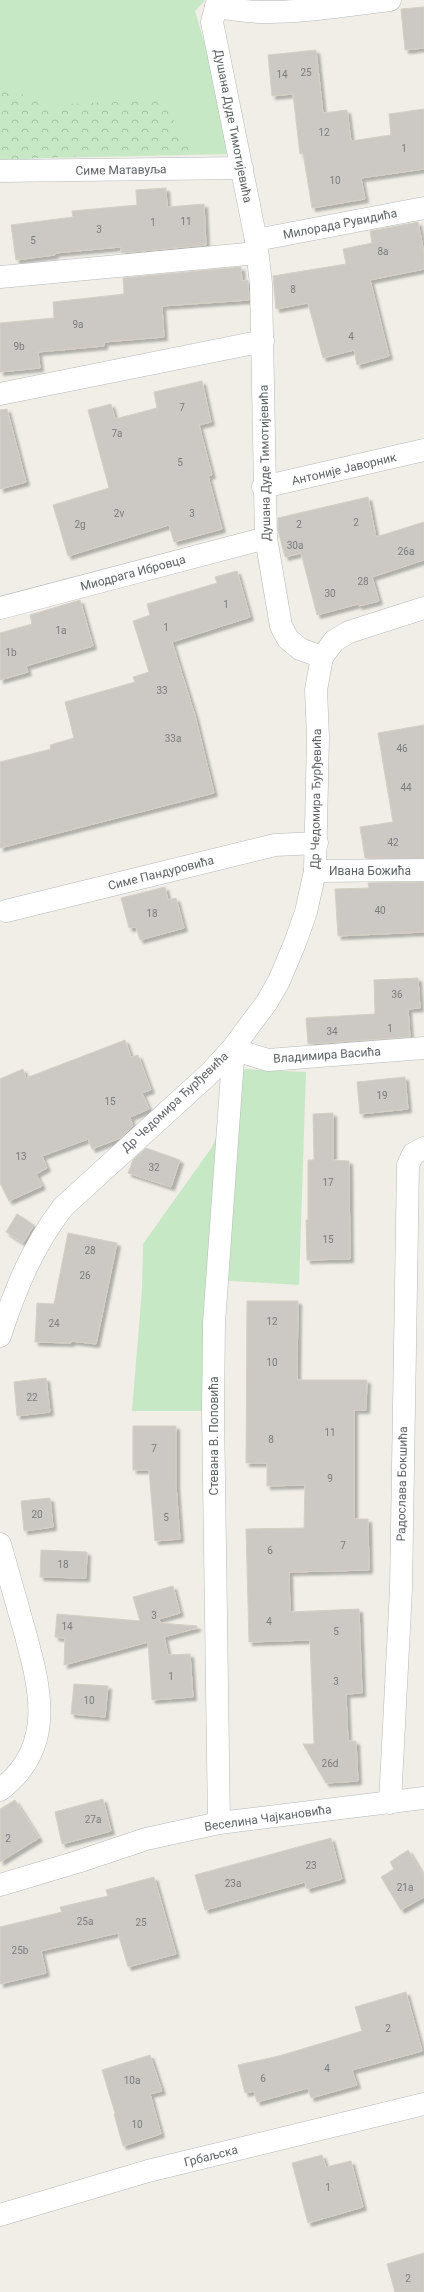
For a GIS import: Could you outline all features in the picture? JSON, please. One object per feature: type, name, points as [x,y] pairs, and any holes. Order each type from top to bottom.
[{"type":"street","points":[[217,3],[234,11],[257,12],[390,0]]},
{"type":"street","name":"Душана Дуде Тимотијевића","points":[[217,3],[212,22],[242,168],[256,246],[261,284],[263,342],[263,488],[266,538],[281,626],[288,639],[300,649],[322,657]]},
{"type":"street","name":"Симе Матавуља","points":[[0,171],[242,168]]},
{"type":"street","name":"Милорада Рувидића","points":[[256,246],[424,208]]},
{"type":"street","points":[[0,277],[256,246]]},
{"type":"street","points":[[0,394],[263,342]]},
{"type":"street","name":"Антоније Јаворник","points":[[263,488],[424,450]]},
{"type":"street","name":"Миодрага Ибровца","points":[[0,608],[266,538]]},
{"type":"street","points":[[322,657],[334,641],[349,632],[424,608]]},
{"type":"street","name":"Др Чедомира Ђурђевића","points":[[0,1336],[13,1294],[48,1226],[63,1207],[210,1073],[232,1050],[267,1002],[279,981],[306,912],[315,870],[317,843],[318,737],[316,690],[322,657]]},
{"type":"street","name":"Симе Пандуровића","points":[[6,911],[275,845],[317,843]]},
{"type":"street","name":"Ивана Божића","points":[[315,870],[424,870]]},
{"type":"street","name":"Владимира Васића","points":[[232,1050],[268,1060],[424,1048]]},
{"type":"street","name":"Стевана В. Поповића","points":[[219,1822],[213,1411],[214,1323],[233,1059],[232,1050]]},
{"type":"street","name":"Радослава Бокшића","points":[[390,1803],[400,1589],[408,1165],[413,1154],[424,1148]]},
{"type":"street","points":[[0,1544],[38,1678],[41,1720],[31,1754],[17,1775],[0,1790]]},
{"type":"street","name":"Веселина Чајкановића","points":[[0,1885],[77,1862],[146,1839],[219,1822],[424,1798]]},
{"type":"street","name":"Грбаљска","points":[[0,2215],[148,2171],[424,2104]]},
{"type":"green space","points":[[0,0],[205,0],[195,11],[218,89],[234,154],[0,159]]},
{"type":"green space","points":[[10,89],[48,105],[161,100],[192,150],[22,159],[0,158],[0,90]]},
{"type":"green space","points":[[245,1069],[306,1072],[299,1285],[216,1280],[213,1411],[132,1411],[142,1290],[143,1244],[212,1147]]},
{"type":"building","points":[[424,7],[424,48],[405,50],[401,9]]},
{"type":"building","points":[[316,50],[323,113],[347,110],[351,141],[391,135],[389,114],[424,109],[424,169],[361,178],[365,199],[312,208],[303,153],[300,154],[293,94],[272,96],[268,55]]},
{"type":"building","points":[[166,188],[167,207],[204,204],[206,245],[121,253],[121,247],[55,253],[55,255],[16,260],[11,225],[73,217],[72,211],[137,205],[136,190]]},
{"type":"building","points":[[418,222],[424,253],[424,269],[370,280],[389,356],[357,365],[354,350],[323,358],[308,303],[276,309],[273,276],[346,264],[343,249],[372,243],[370,231]]},
{"type":"building","points":[[241,267],[242,281],[248,280],[249,300],[162,306],[164,337],[104,342],[104,346],[38,352],[40,368],[0,372],[0,323],[54,318],[53,302],[124,294],[123,278]]},
{"type":"building","points":[[202,381],[211,422],[199,425],[212,475],[208,476],[222,529],[174,542],[169,525],[68,556],[53,505],[109,488],[88,410],[111,404],[115,419],[157,408],[154,392]]},
{"type":"building","points":[[7,409],[26,482],[0,489],[0,410]]},
{"type":"building","points":[[368,497],[376,537],[424,522],[424,560],[372,577],[379,601],[359,606],[358,604],[317,615],[301,553],[285,557],[278,530],[278,518]]},
{"type":"building","points":[[237,571],[250,617],[172,642],[195,716],[214,793],[0,848],[0,762],[51,749],[50,745],[74,738],[65,702],[135,682],[133,677],[149,672],[133,621],[150,615],[147,604],[217,583],[215,577]]},
{"type":"building","points":[[80,600],[93,646],[26,666],[28,672],[0,680],[0,633],[32,624],[30,615]]},
{"type":"building","points":[[424,725],[424,858],[365,858],[360,827],[393,822],[378,733]]},
{"type":"building","points":[[424,882],[424,932],[338,936],[335,889],[369,888],[368,883]]},
{"type":"building","points":[[165,887],[168,900],[176,898],[184,928],[140,940],[136,927],[129,928],[121,898]]},
{"type":"building","points":[[418,978],[420,1008],[408,1009],[410,1037],[308,1044],[306,1018],[375,1014],[374,980]]},
{"type":"building","points":[[125,1040],[131,1057],[138,1055],[151,1090],[142,1093],[149,1109],[130,1117],[133,1126],[120,1138],[92,1149],[88,1139],[42,1156],[47,1168],[36,1174],[42,1186],[9,1201],[0,1183],[0,1079],[23,1069],[26,1078]]},
{"type":"building","points":[[405,1077],[408,1109],[360,1114],[357,1082]]},
{"type":"building","points":[[333,1113],[333,1160],[349,1161],[350,1259],[307,1260],[306,1220],[308,1220],[308,1160],[314,1160],[313,1114]]},
{"type":"building","points":[[146,1148],[180,1160],[171,1187],[128,1173],[133,1160]]},
{"type":"building","points":[[17,1214],[34,1225],[23,1243],[6,1232]]},
{"type":"building","points":[[68,1233],[117,1243],[96,1344],[71,1341],[71,1343],[35,1342],[37,1303],[54,1304]]},
{"type":"building","points":[[247,1301],[298,1301],[297,1380],[367,1380],[366,1410],[354,1410],[354,1519],[368,1519],[369,1570],[289,1572],[290,1612],[359,1609],[362,1693],[346,1694],[348,1741],[356,1741],[358,1781],[326,1783],[303,1744],[314,1744],[310,1640],[249,1642],[246,1529],[304,1528],[305,1485],[267,1486],[267,1463],[246,1463]]},
{"type":"building","points":[[46,1378],[50,1412],[17,1416],[14,1382]]},
{"type":"building","points":[[133,1426],[176,1426],[176,1485],[180,1539],[155,1541],[149,1470],[133,1470]]},
{"type":"building","points":[[50,1498],[53,1527],[24,1531],[21,1501]]},
{"type":"building","points":[[41,1550],[87,1552],[86,1578],[40,1577]]},
{"type":"building","points":[[173,1586],[180,1613],[159,1619],[160,1623],[197,1626],[197,1628],[164,1637],[168,1655],[190,1654],[193,1697],[152,1700],[148,1642],[64,1665],[65,1638],[55,1637],[57,1614],[140,1621],[133,1597]]},
{"type":"building","points":[[74,1684],[108,1686],[105,1717],[71,1714]]},
{"type":"building","points":[[103,1799],[111,1831],[62,1844],[55,1812]]},
{"type":"building","points":[[15,1800],[39,1838],[0,1862],[0,1809]]},
{"type":"building","points":[[331,1838],[342,1879],[307,1889],[305,1882],[205,1910],[195,1875]]},
{"type":"building","points":[[408,1850],[424,1877],[424,1897],[401,1910],[381,1877],[394,1869],[390,1862]]},
{"type":"building","points":[[154,1877],[176,1954],[128,1967],[118,1933],[41,1951],[46,1973],[0,1984],[0,1927],[62,1912],[60,1907],[108,1896],[106,1890]]},
{"type":"building","points":[[406,1992],[422,2051],[352,2070],[357,2085],[311,2098],[308,2088],[257,2102],[254,2091],[245,2093],[238,2065],[279,2056],[362,2031],[355,2007]]},
{"type":"building","points":[[150,2055],[162,2091],[150,2094],[161,2134],[123,2146],[102,2070]]},
{"type":"building","points":[[322,2155],[326,2167],[351,2161],[363,2207],[308,2223],[292,2163]]},
{"type":"building","points":[[424,2253],[424,2292],[395,2292],[387,2264]]}]
